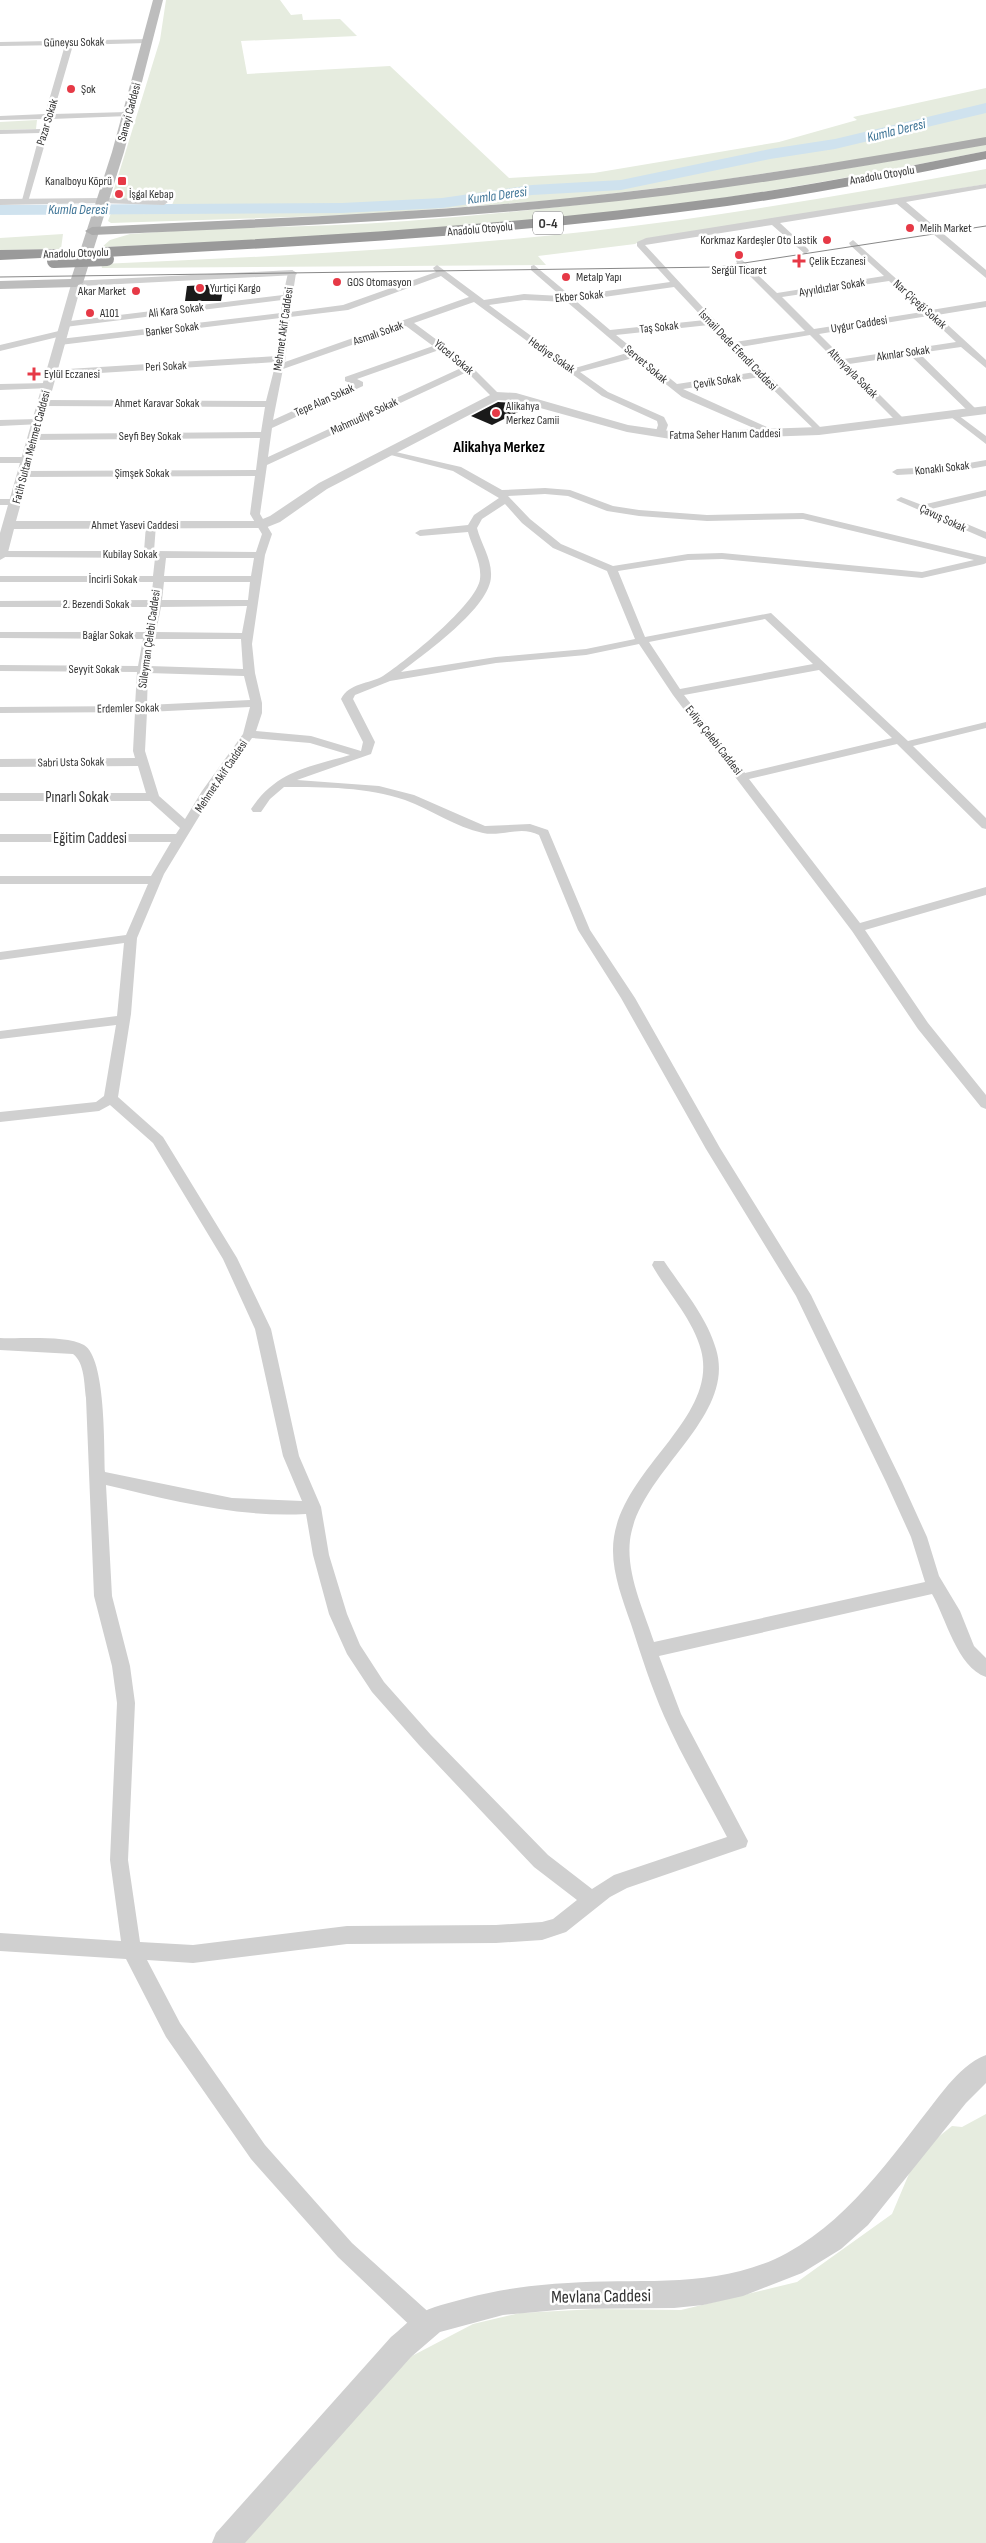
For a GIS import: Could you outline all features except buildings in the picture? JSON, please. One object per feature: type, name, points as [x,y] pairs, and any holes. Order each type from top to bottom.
[{"type":"highway","name":"Anadolu Otoyolu","points":[[106,256],[355,239],[603,217],[778,194],[986,156]]},
{"type":"highway","name":"Anadolu Otoyolu","points":[[0,262],[54,258],[358,246],[598,225],[738,207],[986,163]]},
{"type":"highway","name":"Anadolu Otoyolu","points":[[0,255],[54,258]]},
{"type":"main road","name":"Sanayi Caddesi","points":[[94,227],[128,114],[158,0]]},
{"type":"main road","points":[[94,227],[398,217],[553,204],[806,172],[986,141]]},
{"type":"main road","name":"Fatih Sultan Mehmet Caddesi","points":[[76,283],[94,227]]},
{"type":"main road","points":[[0,285],[76,283]]},
{"type":"street","name":"Güneysu Sokak","points":[[0,44],[147,41]]},
{"type":"street","name":"Pazar Sokak","points":[[24,202],[70,42]]},
{"type":"street","points":[[0,118],[128,114]]},
{"type":"street","points":[[0,132],[44,131]]},
{"type":"street","points":[[774,222],[986,186]]},
{"type":"street","points":[[898,200],[986,274]]},
{"type":"street","points":[[0,202],[164,202]]},
{"type":"street","points":[[774,222],[805,251]]},
{"type":"street","name":"İsmail Dede Efendi Caddesi","points":[[774,222],[642,242],[641,246],[732,345],[819,431]]},
{"type":"street","name":"Nar Çiçeği Sokak","points":[[853,243],[986,365]]},
{"type":"street","name":"Altınyayla Sokak","points":[[740,261],[902,422]]},
{"type":"street","name":"Servet Sokak","points":[[534,268],[568,299],[674,387],[692,399],[775,434]]},
{"type":"street","name":"Hediye Sokak","points":[[440,270],[525,337],[613,399],[661,419],[663,425],[660,434]]},
{"type":"street","name":"Banker Sokak","points":[[63,333],[285,316],[345,308],[440,270]]},
{"type":"street","points":[[76,283],[292,274]]},
{"type":"street","name":"Mehmet Akif Caddesi","points":[[111,1098],[131,938],[155,880],[183,832],[249,734],[256,703],[249,673],[247,636],[260,555],[267,534],[255,514],[270,404],[280,363],[287,297],[292,274]]},
{"type":"street","name":"Ayyıldızlar Sokak","points":[[774,296],[891,278]]},
{"type":"street","name":"Fatih Sultan Mehmet Caddesi","points":[[1,549],[10,525],[76,283]]},
{"type":"street","name":"Ekber Sokak","points":[[479,301],[524,297],[568,299],[675,284]]},
{"type":"street","name":"Ali Kara Sokak","points":[[63,333],[287,297]]},
{"type":"street","name":"Asmalı Sokak","points":[[280,363],[479,301]]},
{"type":"street","name":"Uygur Caddesi","points":[[732,345],[986,304]]},
{"type":"street","name":"Taş Sokak","points":[[608,333],[710,322]]},
{"type":"street","name":"Yücel Sokak","points":[[408,323],[442,346],[468,368],[496,396]]},
{"type":"street","points":[[0,348],[63,333]]},
{"type":"street","name":"Akınlar Sokak","points":[[842,362],[964,344]]},
{"type":"street","name":"Tepe Alan Sokak","points":[[266,431],[360,384],[348,379],[442,346]]},
{"type":"street","points":[[912,352],[980,411]]},
{"type":"street","points":[[574,371],[635,354]]},
{"type":"street","name":"Peri Sokak","points":[[52,373],[280,363]]},
{"type":"street","name":"Mahmudiye Sokak","points":[[261,468],[468,368]]},
{"type":"street","name":"Çevik Sokak","points":[[674,387],[761,374]]},
{"type":"street","points":[[0,387],[48,386]]},
{"type":"street","points":[[260,525],[275,519],[323,486],[496,396]]},
{"type":"street","name":"Fatma Seher Hanım Caddesi","points":[[496,396],[516,397],[603,422],[660,434],[694,436],[819,431],[980,411]]},
{"type":"street","name":"Ahmet Karavar Sokak","points":[[43,403],[270,404]]},
{"type":"street","points":[[954,415],[986,441]]},
{"type":"street","points":[[0,423],[38,422]]},
{"type":"street","name":"Seyfi Bey Sokak","points":[[34,437],[266,431]]},
{"type":"street","points":[[387,678],[469,610],[485,583],[485,566],[475,544],[472,528],[478,517],[503,496],[545,492],[570,493],[611,509],[639,514],[707,518],[803,516],[986,560],[922,575],[722,556],[688,558],[612,568],[557,546],[526,521],[503,496],[457,469],[391,452]]},
{"type":"street","points":[[0,460],[28,460]]},
{"type":"street","name":"Konaklı Sokak","points":[[897,472],[952,469],[986,463]]},
{"type":"street","name":"Şimşek Sokak","points":[[24,474],[261,468]]},
{"type":"street","points":[[923,508],[986,493]]},
{"type":"street","name":"Çavuş Sokak","points":[[900,500],[983,534]]},
{"type":"street","points":[[0,502],[16,502]]},
{"type":"street","name":"Ahmet Yasevi Caddesi","points":[[10,525],[260,525]]},
{"type":"street","name":"Süleyman Çelebi Caddesi","points":[[151,525],[157,579],[156,604],[143,669],[140,709],[141,762],[153,797],[183,832]]},
{"type":"street","points":[[420,532],[472,528]]},
{"type":"street","name":"Kubilay Sokak","points":[[1,549],[260,555]]},
{"type":"street","name":"Evliya Çelebi Caddesi","points":[[612,568],[640,639],[677,693],[743,777],[856,928],[923,1026],[986,1104]]},
{"type":"street","name":"İncirli Sokak","points":[[0,579],[256,579]]},
{"type":"street","name":"2. Bezendi Sokak","points":[[0,604],[252,604]]},
{"type":"street","points":[[257,809],[267,793],[281,783],[367,752],[369,742],[347,696],[355,690],[387,678],[496,660],[572,654],[767,615],[903,742],[986,825]]},
{"type":"street","name":"Bağlar Sokak","points":[[0,635],[247,636]]},
{"type":"street","points":[[677,693],[821,666]]},
{"type":"street","name":"Seyyit Sokak","points":[[0,668],[143,669],[249,673]]},
{"type":"street","name":"Erdemler Sokak","points":[[0,710],[140,709],[256,703]]},
{"type":"street","points":[[743,777],[986,725]]},
{"type":"street","points":[[249,734],[311,740],[363,755]]},
{"type":"street","name":"Sabri Usta Sokak","points":[[0,763],[141,762]]},
{"type":"street","points":[[281,783],[374,788],[411,798],[457,820],[486,831],[526,827],[540,830],[544,833],[584,930],[628,998],[713,1149],[779,1253],[807,1303],[919,1536],[936,1586],[951,1611],[964,1643],[986,1670]]},
{"type":"street","name":"Pınarlı Sokak","points":[[0,797],[153,797]]},
{"type":"street","name":"Eğitim Caddesi","points":[[0,838],[183,832]]},
{"type":"street","points":[[0,880],[155,880]]},
{"type":"street","points":[[856,928],[986,891]]},
{"type":"street","points":[[0,956],[131,938]]},
{"type":"street","points":[[0,1035],[122,1020]]},
{"type":"street","points":[[0,1117],[99,1106],[111,1098],[158,1140],[230,1258],[263,1329],[291,1456],[313,1507],[321,1554],[338,1614],[352,1649],[378,1687],[541,1861],[592,1900]]},
{"type":"street","points":[[0,1942],[193,1954],[347,1935],[496,1934],[542,1931],[559,1926],[592,1900],[621,1881],[739,1840],[673,1716],[648,1651],[624,1567],[622,1540],[639,1494],[660,1462],[686,1431],[705,1401],[711,1376],[707,1344],[659,1265]]},
{"type":"street","points":[[0,1344],[63,1346],[78,1349],[84,1354],[90,1371],[94,1398],[96,1476],[103,1596],[121,1666],[126,1703],[119,1860],[132,1951],[173,2030],[258,2152],[345,2250],[426,2325]]},
{"type":"street","points":[[96,1476],[223,1502],[282,1509],[313,1507]]},
{"type":"street","points":[[648,1651],[936,1586]]},
{"type":"street","name":"Mevlana Caddesi","points":[[226,2543],[406,2341],[426,2325],[463,2312],[526,2299],[674,2294],[722,2289],[766,2276],[793,2264],[820,2249],[859,2216],[958,2094],[971,2079],[986,2067]]},
{"type":"shaded area","points":[[166,0],[280,0],[291,15],[302,14],[303,20],[340,19],[357,36],[241,41],[247,74],[390,66],[509,178],[594,173],[779,142],[857,120],[853,117],[986,88],[986,138],[936,148],[714,181],[569,199],[354,215],[111,223],[108,221],[114,205],[172,205],[174,200],[111,199],[160,40]]},
{"type":"shaded area","points":[[37,120],[36,129],[0,130],[0,122]]},
{"type":"shaded area","points":[[986,144],[986,151],[896,169],[760,192],[624,211],[494,224],[233,241],[102,247],[110,240],[130,234],[407,221],[625,200],[842,169]]},
{"type":"shaded area","points":[[986,169],[986,184],[772,221],[644,239],[635,244],[538,256],[546,265],[102,268],[101,264],[408,248],[592,231],[741,211]]},
{"type":"shaded area","points":[[63,234],[61,249],[0,250],[0,238]]},
{"type":"shaded area","points":[[986,2114],[986,2543],[242,2543],[410,2357],[473,2324],[520,2313],[596,2309],[681,2310],[797,2282],[892,2214],[911,2169],[937,2138],[952,2126],[962,2127]]},
{"type":"waterway","name":"Kumla Deresi","points":[[0,210],[342,208],[442,203],[532,190],[621,185],[770,154],[835,144],[986,108]]},
{"type":"tram line","points":[[0,277],[718,267],[986,226]]},
{"type":"place","name":"Şok","points":[[71,89]]},
{"type":"place","name":"Kanalboyu Köprü","points":[[122,181]]},
{"type":"place","name":"İşgal Kebap","points":[[119,194]]},
{"type":"place","name":"Melih Market","points":[[910,228]]},
{"type":"place","name":"Korkmaz Kardeşler Oto Lastik","points":[[827,240]]},
{"type":"place","name":"Sergül Ticaret","points":[[739,255]]},
{"type":"place","name":"Çelik Eczanesi","points":[[799,261]]},
{"type":"place","name":"Metalp Yapı","points":[[566,277]]},
{"type":"place","name":"GOS Otomasyon","points":[[337,282]]},
{"type":"place","name":"Yurtiçi Kargo","points":[[200,288]]},
{"type":"place","name":"Akar Market","points":[[136,291]]},
{"type":"place","name":"A101","points":[[90,313]]},
{"type":"place","name":"Eylül Eczanesi","points":[[34,374]]},
{"type":"place","name":"Alikahya Merkez Camii","points":[[496,413]]},
{"type":"district","name":"Alikahya Merkez","points":[[499,446]]}]
